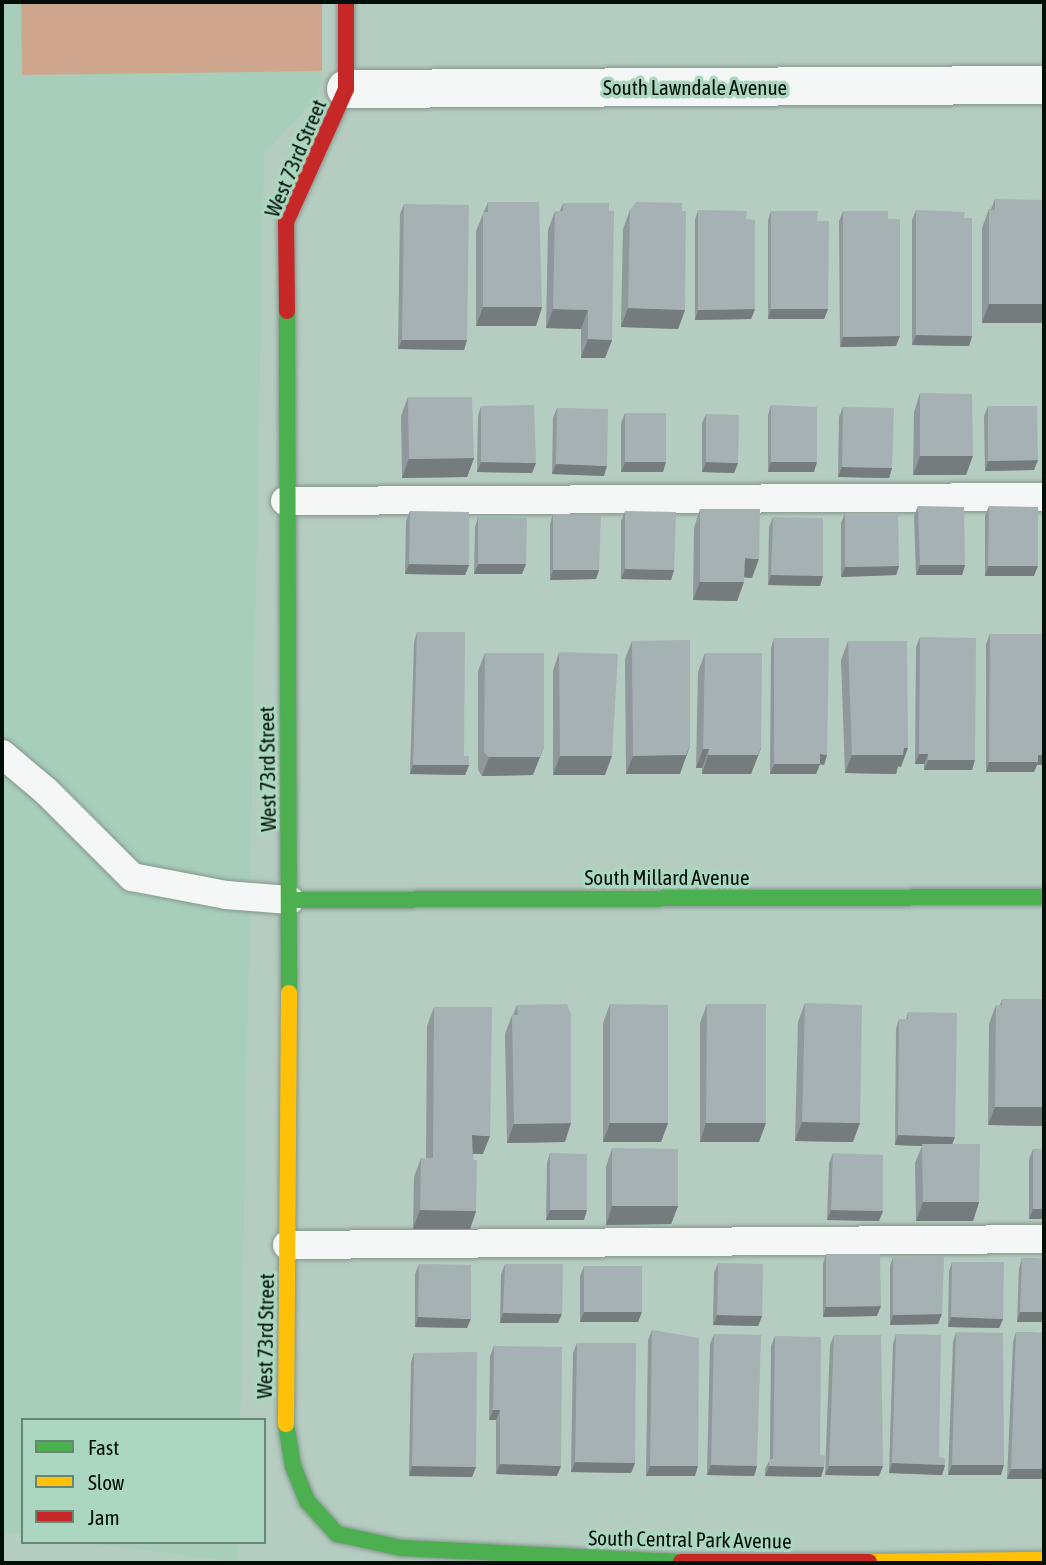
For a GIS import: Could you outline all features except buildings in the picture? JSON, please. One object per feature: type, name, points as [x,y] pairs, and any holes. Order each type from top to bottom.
[{"type":"street","name":"West 73rd Street","points":[[337,1534],[307,1501],[293,1466],[285,1415],[290,900],[285,501],[286,222],[346,89],[346,2]]},
{"type":"street","name":"South Lawndale Avenue","points":[[346,89],[1044,85]]},
{"type":"street","name":"South Millard Avenue","points":[[290,900],[1044,897]]},
{"type":"street","name":"South Central Park Avenue","points":[[337,1534],[402,1548],[702,1563],[1044,1560]]},
{"type":"lane","points":[[285,501],[1044,496]]},
{"type":"lane","points":[[2,754],[132,877],[226,895],[290,900]]},
{"type":"lane","points":[[288,1245],[1044,1239]]},
{"type":"shaded area","points":[[2,2],[21,2],[22,75],[322,71],[318,96],[264,154],[240,1418],[21,1418],[21,1535],[2,1533]]},
{"type":"shaded area","points":[[21,2],[322,2],[322,71],[22,75]]},
{"type":"shaded area","points":[[96,1544],[238,1544],[238,1562]]},
{"type":"traffic: fast","points":[[287,311],[289,993]]},
{"type":"traffic: fast","points":[[290,900],[1044,897]]},
{"type":"traffic: fast","points":[[286,1424],[293,1466],[307,1501],[337,1534],[402,1548],[681,1562]]},
{"type":"traffic: slow","points":[[286,1424],[289,993]]},
{"type":"traffic: slow","points":[[869,1562],[1044,1560]]},
{"type":"traffic: jam","points":[[287,311],[286,222],[346,89],[346,2]]},
{"type":"traffic: jam","points":[[681,1562],[869,1562]]}]
